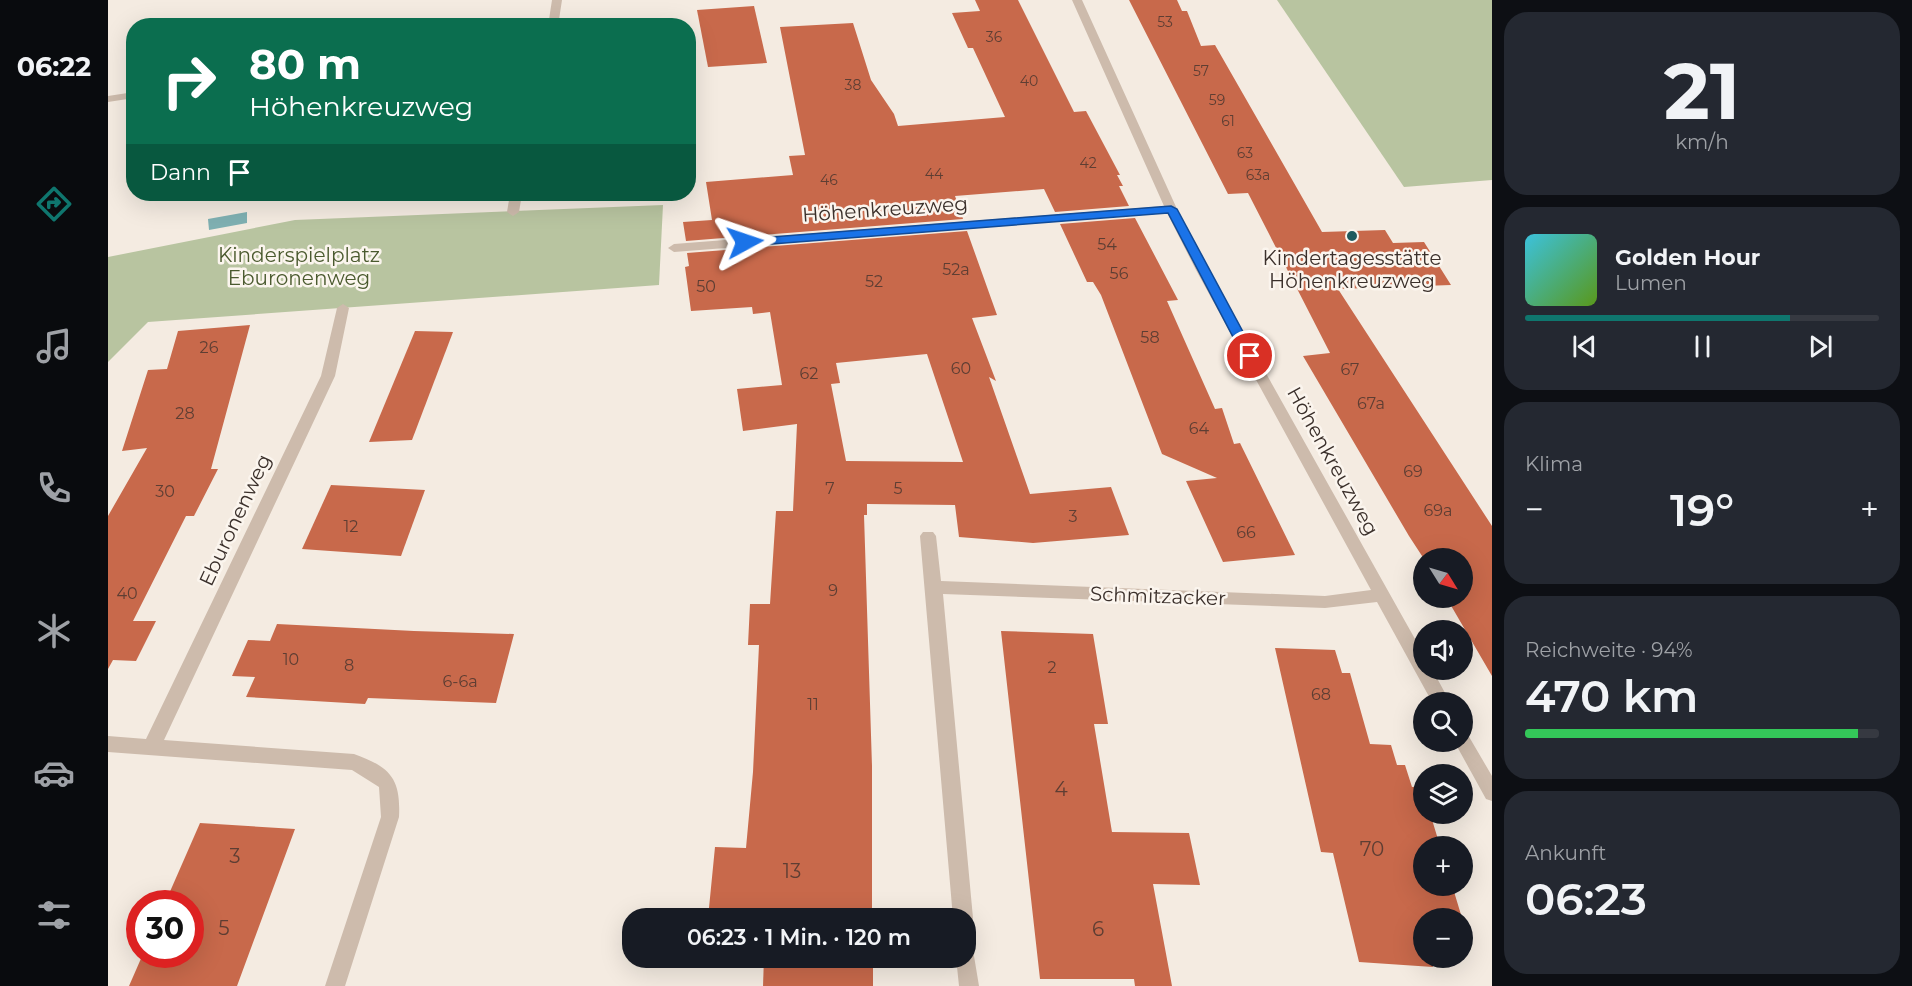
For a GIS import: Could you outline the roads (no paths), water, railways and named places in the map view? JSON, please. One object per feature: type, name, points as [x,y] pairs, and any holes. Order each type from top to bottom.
[{"type":"street","points":[[554,18],[557,0]]},
{"type":"street","name":"Höhenkreuzweg","points":[[1077,0],[1171,209],[1260,376],[1435,692]]},
{"type":"street","points":[[108,99],[126,96]]},
{"type":"street","points":[[513,212],[515,201]]},
{"type":"street","name":"Höhenkreuzweg","points":[[674,248],[1171,209]]},
{"type":"street","name":"Eburonenweg","points":[[152,746],[328,376],[343,308]]},
{"type":"street","points":[[928,536],[962,908]]},
{"type":"street","name":"Schmitzacker","points":[[934,587],[1325,602],[1381,595]]},
{"type":"street","points":[[108,744],[354,762],[381,774],[392,792],[390,818],[335,986]]},
{"type":"street","points":[[1469,752],[1492,793]]},
{"type":"street","points":[[967,968],[969,986]]},
{"type":"water","points":[[247,212],[247,223],[209,230],[208,219]]},
{"type":"place","name":"Kindertagesstätte Höhenkreuzweg","points":[[1352,236]]},
{"type":"park label","name":"Kinderspielplatz Eburonenweg","points":[[299,266]]}]
